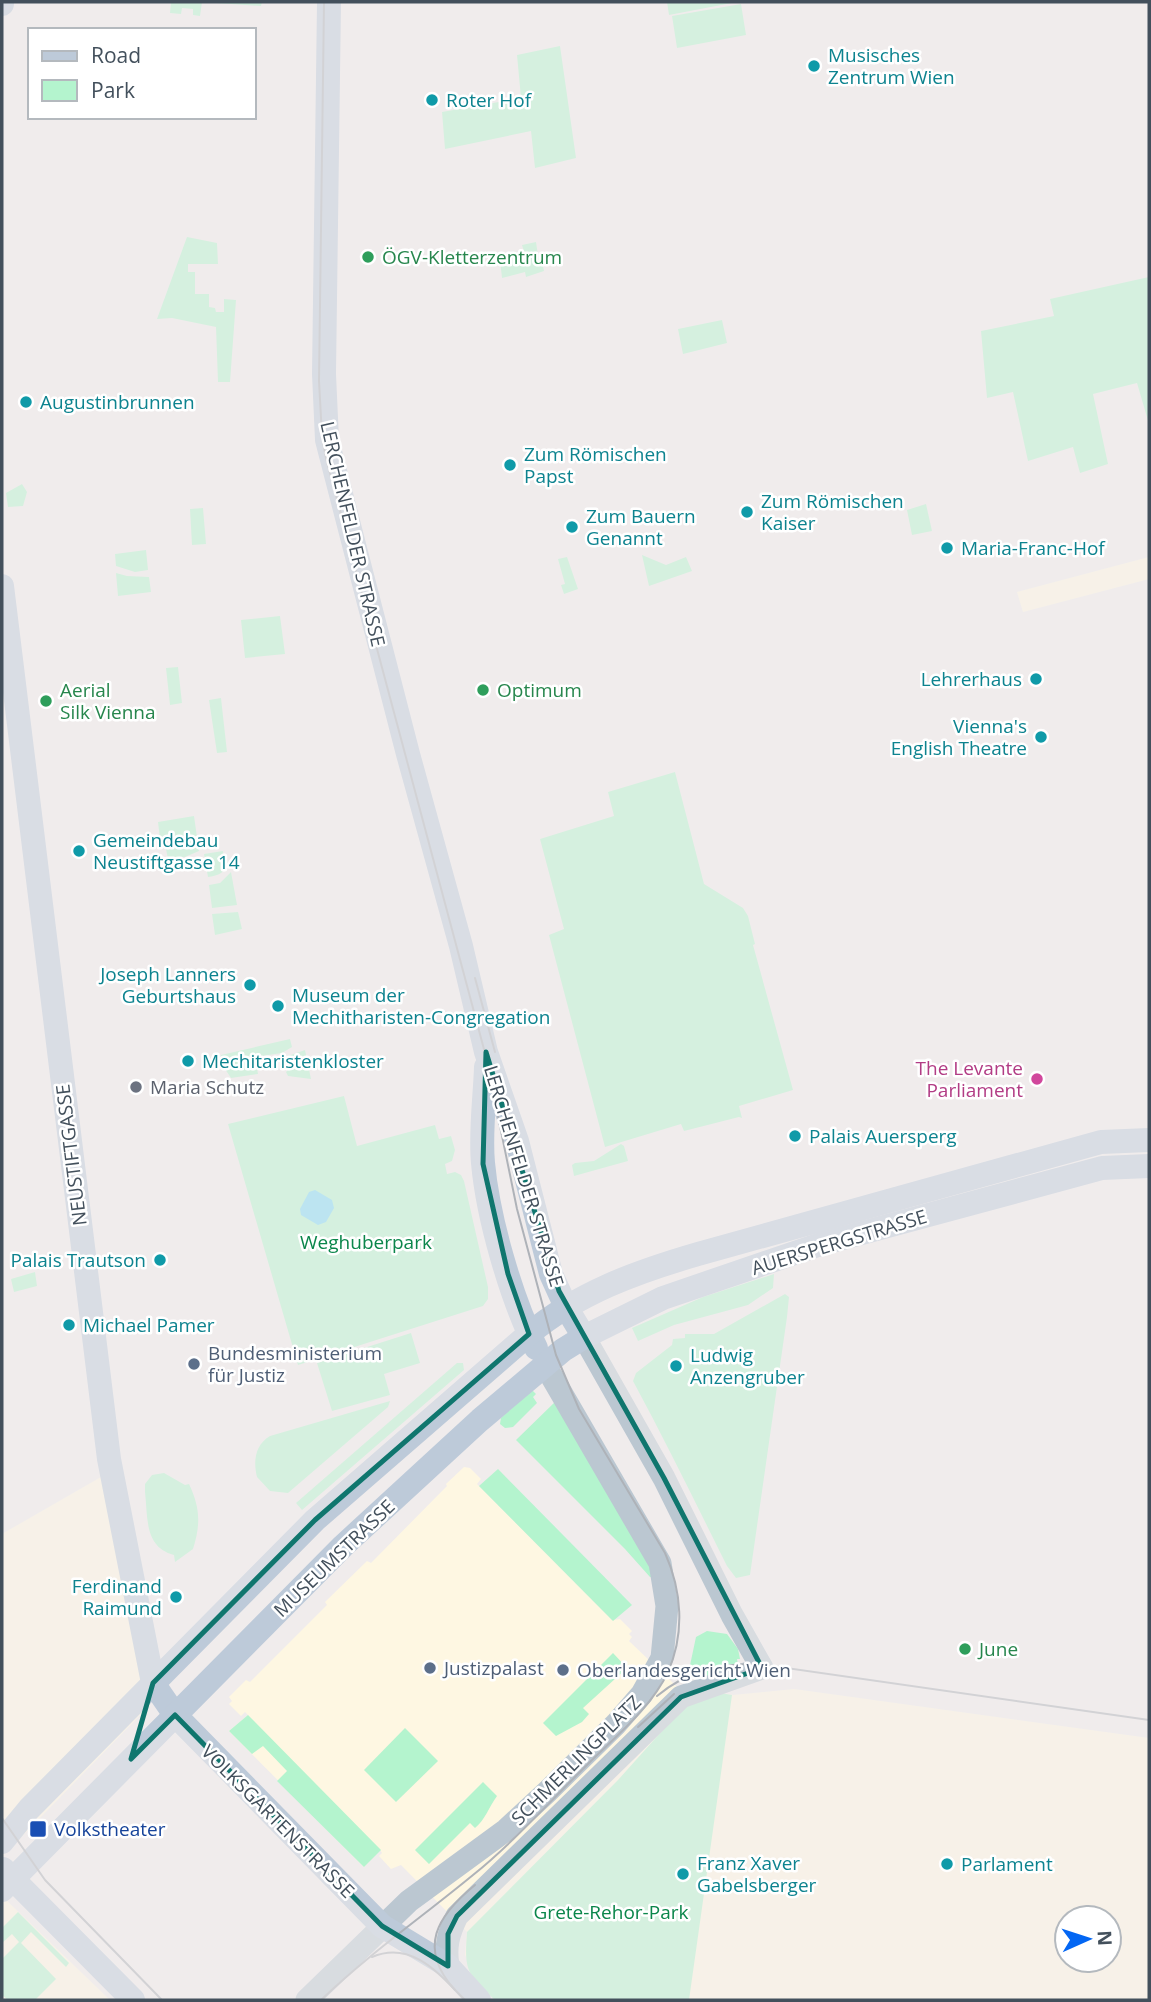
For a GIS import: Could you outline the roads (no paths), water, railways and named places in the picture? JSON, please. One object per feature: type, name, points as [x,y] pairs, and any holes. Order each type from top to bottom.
[{"type":"main road","name":"LERCHENFELDER STRASSE","points":[[329,2],[324,373],[327,440],[461,946],[486,1052],[517,1141],[545,1255],[566,1307],[584,1337]]},
{"type":"main road","name":"NEUSTIFTGASSE","points":[[2,586],[109,1460],[153,1683],[175,1715]]},
{"type":"main road","name":"LERCHENFELDER STRASSE","points":[[486,1052],[483,1164],[508,1274],[529,1334],[545,1365]]},
{"type":"main road","name":"AUERSPERGSTRASSE","points":[[566,1307],[637,1273],[698,1254],[1101,1142],[1149,1140]]},
{"type":"main road","name":"AUERSPERGSTRASSE","points":[[545,1365],[584,1337],[663,1298],[821,1244],[1102,1168],[1149,1166]]},
{"type":"main road","name":"MUSEUMSTRASSE","points":[[2,1842],[29,1809],[315,1520],[529,1334],[566,1307]]},
{"type":"main road","name":"MUSEUMSTRASSE","points":[[6,1879],[131,1759],[342,1546],[480,1420],[545,1365]]},
{"type":"main road","name":"MUSEUMSTRASSE","points":[[131,1759],[153,1683]]},
{"type":"main road","name":"VOLKSGARTENSTRASSE","points":[[175,1715],[382,1926]]},
{"type":"main road","points":[[6,1879],[133,2000]]},
{"type":"main road","points":[[382,1926],[448,1966],[479,2000]]},
{"type":"street","name":"SCHMERLINGPLATZ","points":[[448,1966],[448,1934],[457,1916],[681,1697],[762,1668],[732,1615],[664,1478],[584,1337]]},
{"type":"street","name":"SCHMERLINGPLATZ","points":[[307,2000],[410,1900],[506,1830],[547,1792],[625,1714],[642,1693],[662,1658],[667,1605],[660,1563],[545,1365]]},
{"type":"water","points":[[315,1190],[332,1200],[334,1208],[326,1222],[318,1225],[301,1215],[300,1209],[309,1192]]},
{"type":"tram line","points":[[321,2000],[377,1951],[488,1862],[632,1721],[652,1698],[668,1672],[679,1627],[678,1597],[665,1553],[579,1409],[556,1355],[517,1209],[485,1053],[326,458],[319,381],[324,2]]},
{"type":"tram line","points":[[475,978],[495,1052]]},
{"type":"tram line","points":[[657,1696],[680,1680],[705,1670],[730,1665],[758,1664],[1149,1720]]},
{"type":"tram line","points":[[638,1727],[674,1694]]},
{"type":"tram line","points":[[2,1818],[45,1880],[162,2000]]},
{"type":"tram line","points":[[455,1990],[443,1975],[437,1960],[436,1933],[450,1909],[475,1885]]},
{"type":"tram line","points":[[372,1957],[386,1953],[412,1956],[435,1970],[465,2000]]},
{"type":"place","name":"Musisches Zentrum Wien","points":[[814,66]]},
{"type":"place","name":"Roter Hof","points":[[432,100]]},
{"type":"place","name":"ÖGV-Kletterzentrum","points":[[368,257]]},
{"type":"place","name":"Augustinbrunnen","points":[[26,402]]},
{"type":"place","name":"Zum Römischen Papst","points":[[510,465]]},
{"type":"place","name":"Zum Römischen Kaiser","points":[[747,512]]},
{"type":"place","name":"Zum Bauern Genannt","points":[[572,527]]},
{"type":"place","name":"Maria-Franc-Hof","points":[[947,548]]},
{"type":"place","name":"Lehrerhaus","points":[[1036,679]]},
{"type":"place","name":"Optimum","points":[[483,690]]},
{"type":"place","name":"Aerial Silk Vienna","points":[[46,701]]},
{"type":"place","name":"Vienna's English Theatre","points":[[1041,737]]},
{"type":"place","name":"Gemeindebau Neustiftgasse 14","points":[[79,851]]},
{"type":"place","name":"Joseph Lanners Geburtshaus","points":[[250,985]]},
{"type":"place","name":"Museum der Mechitharisten-Congregation","points":[[278,1006]]},
{"type":"place","name":"Mechitaristenkloster","points":[[188,1061]]},
{"type":"place","name":"The Levante Parliament","points":[[1037,1079]]},
{"type":"place","name":"Maria Schutz","points":[[136,1087]]},
{"type":"place","name":"Palais Auersperg","points":[[795,1136]]},
{"type":"place","name":"Palais Trautson","points":[[160,1260]]},
{"type":"place","name":"Michael Pamer","points":[[69,1325]]},
{"type":"place","name":"Bundesministerium für Justiz","points":[[194,1364]]},
{"type":"place","name":"Ludwig Anzengruber","points":[[676,1366]]},
{"type":"place","name":"Ferdinand Raimund","points":[[176,1597]]},
{"type":"place","name":"June","points":[[965,1649]]},
{"type":"place","name":"Justizpalast","points":[[430,1668]]},
{"type":"place","name":"Oberlandesgericht Wien","points":[[563,1670]]},
{"type":"place","name":"Volkstheater","points":[[38,1829]]},
{"type":"place","name":"Parlament","points":[[947,1864]]},
{"type":"place","name":"Franz Xaver Gabelsberger","points":[[683,1874]]},
{"type":"park label","name":"Weghuberpark","points":[[366,1242]]},
{"type":"park label","name":"Grete-Rehor-Park","points":[[611,1912]]}]
